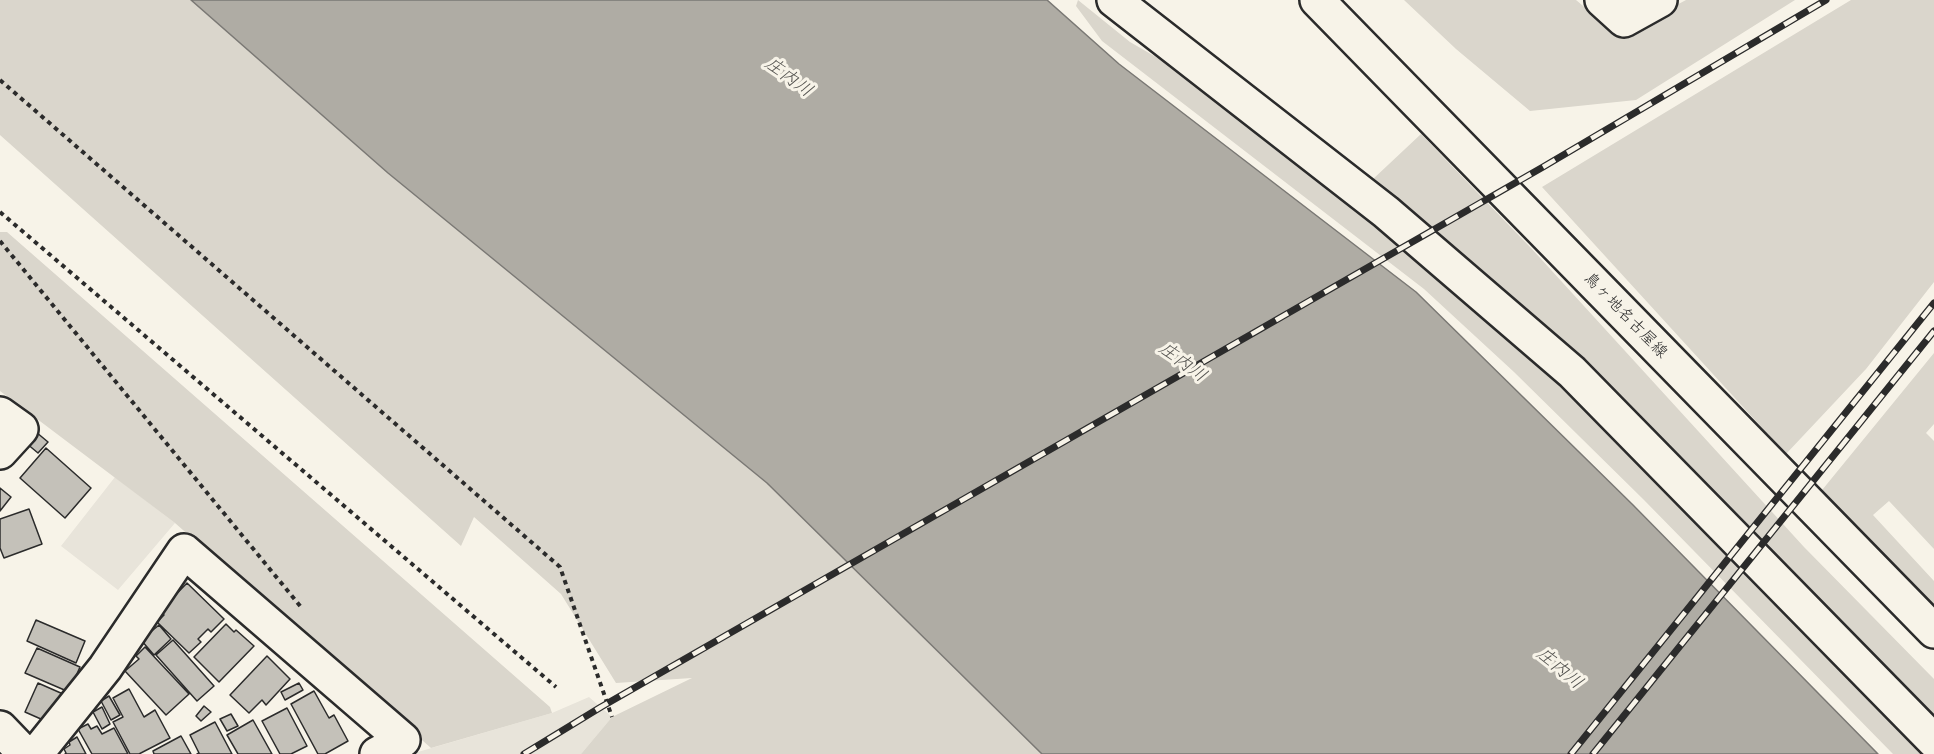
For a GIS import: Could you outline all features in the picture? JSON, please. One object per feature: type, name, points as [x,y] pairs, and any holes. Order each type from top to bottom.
[{"type":"main road","points":[[1114,0],[1386,212],[1572,372],[1934,741]]},
{"type":"main road","name":"鳥ヶ地名古屋線","points":[[1317,0],[1934,631]]},
{"type":"main road","points":[[1602,0],[1624,20],[1660,0]]},
{"type":"main road","points":[[0,414],[21,429],[0,452]]},
{"type":"main road","points":[[36,754],[105,668],[184,551],[403,740],[377,754]]},
{"type":"main road","points":[[0,728],[26,754]]},
{"type":"path","points":[[0,80],[560,567],[612,717]]},
{"type":"path","points":[[0,212],[556,687]]},
{"type":"path","points":[[0,241],[303,609]]},
{"type":"shaded area","points":[[0,0],[191,0],[388,173],[767,483],[1042,754],[581,754],[612,717],[692,678],[616,683],[561,594],[474,517],[461,546],[0,135]]},
{"type":"shaded area","points":[[1078,0],[1130,42],[1175,68],[1380,225],[1499,326],[1600,423],[1790,614],[1920,754],[1893,754],[1644,500],[1514,372],[1424,289],[1102,41],[1076,6]]},
{"type":"shaded area","points":[[1404,0],[1576,0],[1619,36],[1686,0],[1795,0],[1636,100],[1530,111],[1456,49]]},
{"type":"shaded area","points":[[1851,0],[1934,0],[1934,282],[1866,369],[1786,454],[1542,187]]},
{"type":"shaded area","points":[[1421,134],[1531,248],[1804,547],[1934,679],[1934,719],[1372,180]]},
{"type":"shaded area","points":[[0,232],[7,232],[550,707],[552,713],[431,748],[175,523],[0,391]]},
{"type":"shaded area","points":[[1934,353],[1934,424],[1926,433],[1934,441],[1934,549],[1889,501],[1873,515],[1934,581],[1934,607],[1818,495]]},
{"type":"shaded area","points":[[115,477],[175,523],[118,590],[61,546]]},
{"type":"shaded area","points":[[589,697],[612,717],[581,754],[411,754],[552,713]]},
{"type":"water","name":"庄内川","points":[[191,0],[1047,0],[1119,64],[1416,292],[1633,505],[1878,754],[1042,754],[767,483],[388,173]]},
{"type":"building","points":[[36,432],[48,442],[38,453],[26,443]]},
{"type":"building","points":[[46,448],[91,488],[65,518],[20,478]]},
{"type":"building","points":[[0,488],[11,497],[0,511]]},
{"type":"building","points":[[29,509],[42,544],[4,558],[0,548],[0,519]]},
{"type":"building","points":[[187,583],[224,619],[211,632],[208,629],[198,639],[201,642],[189,653],[157,622],[164,615],[160,611]]},
{"type":"building","points":[[36,620],[85,641],[76,663],[27,641]]},
{"type":"building","points":[[226,624],[254,646],[219,682],[194,657]]},
{"type":"building","points":[[159,625],[171,639],[154,655],[141,640]]},
{"type":"building","points":[[173,640],[214,686],[197,701],[156,655]]},
{"type":"building","points":[[145,647],[189,694],[166,715],[125,671],[139,659],[136,656]]},
{"type":"building","points":[[37,648],[80,667],[69,692],[25,673]]},
{"type":"building","points":[[267,656],[290,679],[266,705],[262,700],[249,713],[230,695]]},
{"type":"building","points":[[38,683],[63,694],[50,723],[25,712]]},
{"type":"building","points":[[299,683],[303,690],[285,700],[281,692]]},
{"type":"building","points":[[129,689],[144,717],[155,710],[170,738],[139,754],[130,754],[113,722],[123,717],[113,698]]},
{"type":"building","points":[[314,691],[329,718],[334,715],[348,741],[325,754],[318,754],[291,704]]},
{"type":"building","points":[[109,696],[120,715],[111,720],[101,701]]},
{"type":"building","points":[[204,706],[211,712],[201,721],[196,716]]},
{"type":"building","points":[[102,707],[110,724],[102,729],[93,712]]},
{"type":"building","points":[[287,708],[307,746],[291,754],[280,754],[262,721]]},
{"type":"building","points":[[231,714],[238,726],[227,731],[220,719]]},
{"type":"building","points":[[253,720],[272,754],[238,754],[227,735]]},
{"type":"building","points":[[215,722],[232,754],[197,754],[199,753],[190,735]]},
{"type":"building","points":[[88,724],[91,729],[97,726],[102,734],[114,728],[128,754],[92,754],[78,729]]},
{"type":"building","points":[[181,736],[191,754],[154,754],[153,751]]},
{"type":"building","points":[[77,737],[86,754],[65,754],[64,749]]},
{"type":"railway","points":[[524,754],[601,707],[1543,167],[1826,0]]},
{"type":"railway","points":[[1571,754],[1934,303]]},
{"type":"railway","points":[[1593,754],[1934,331]]}]
